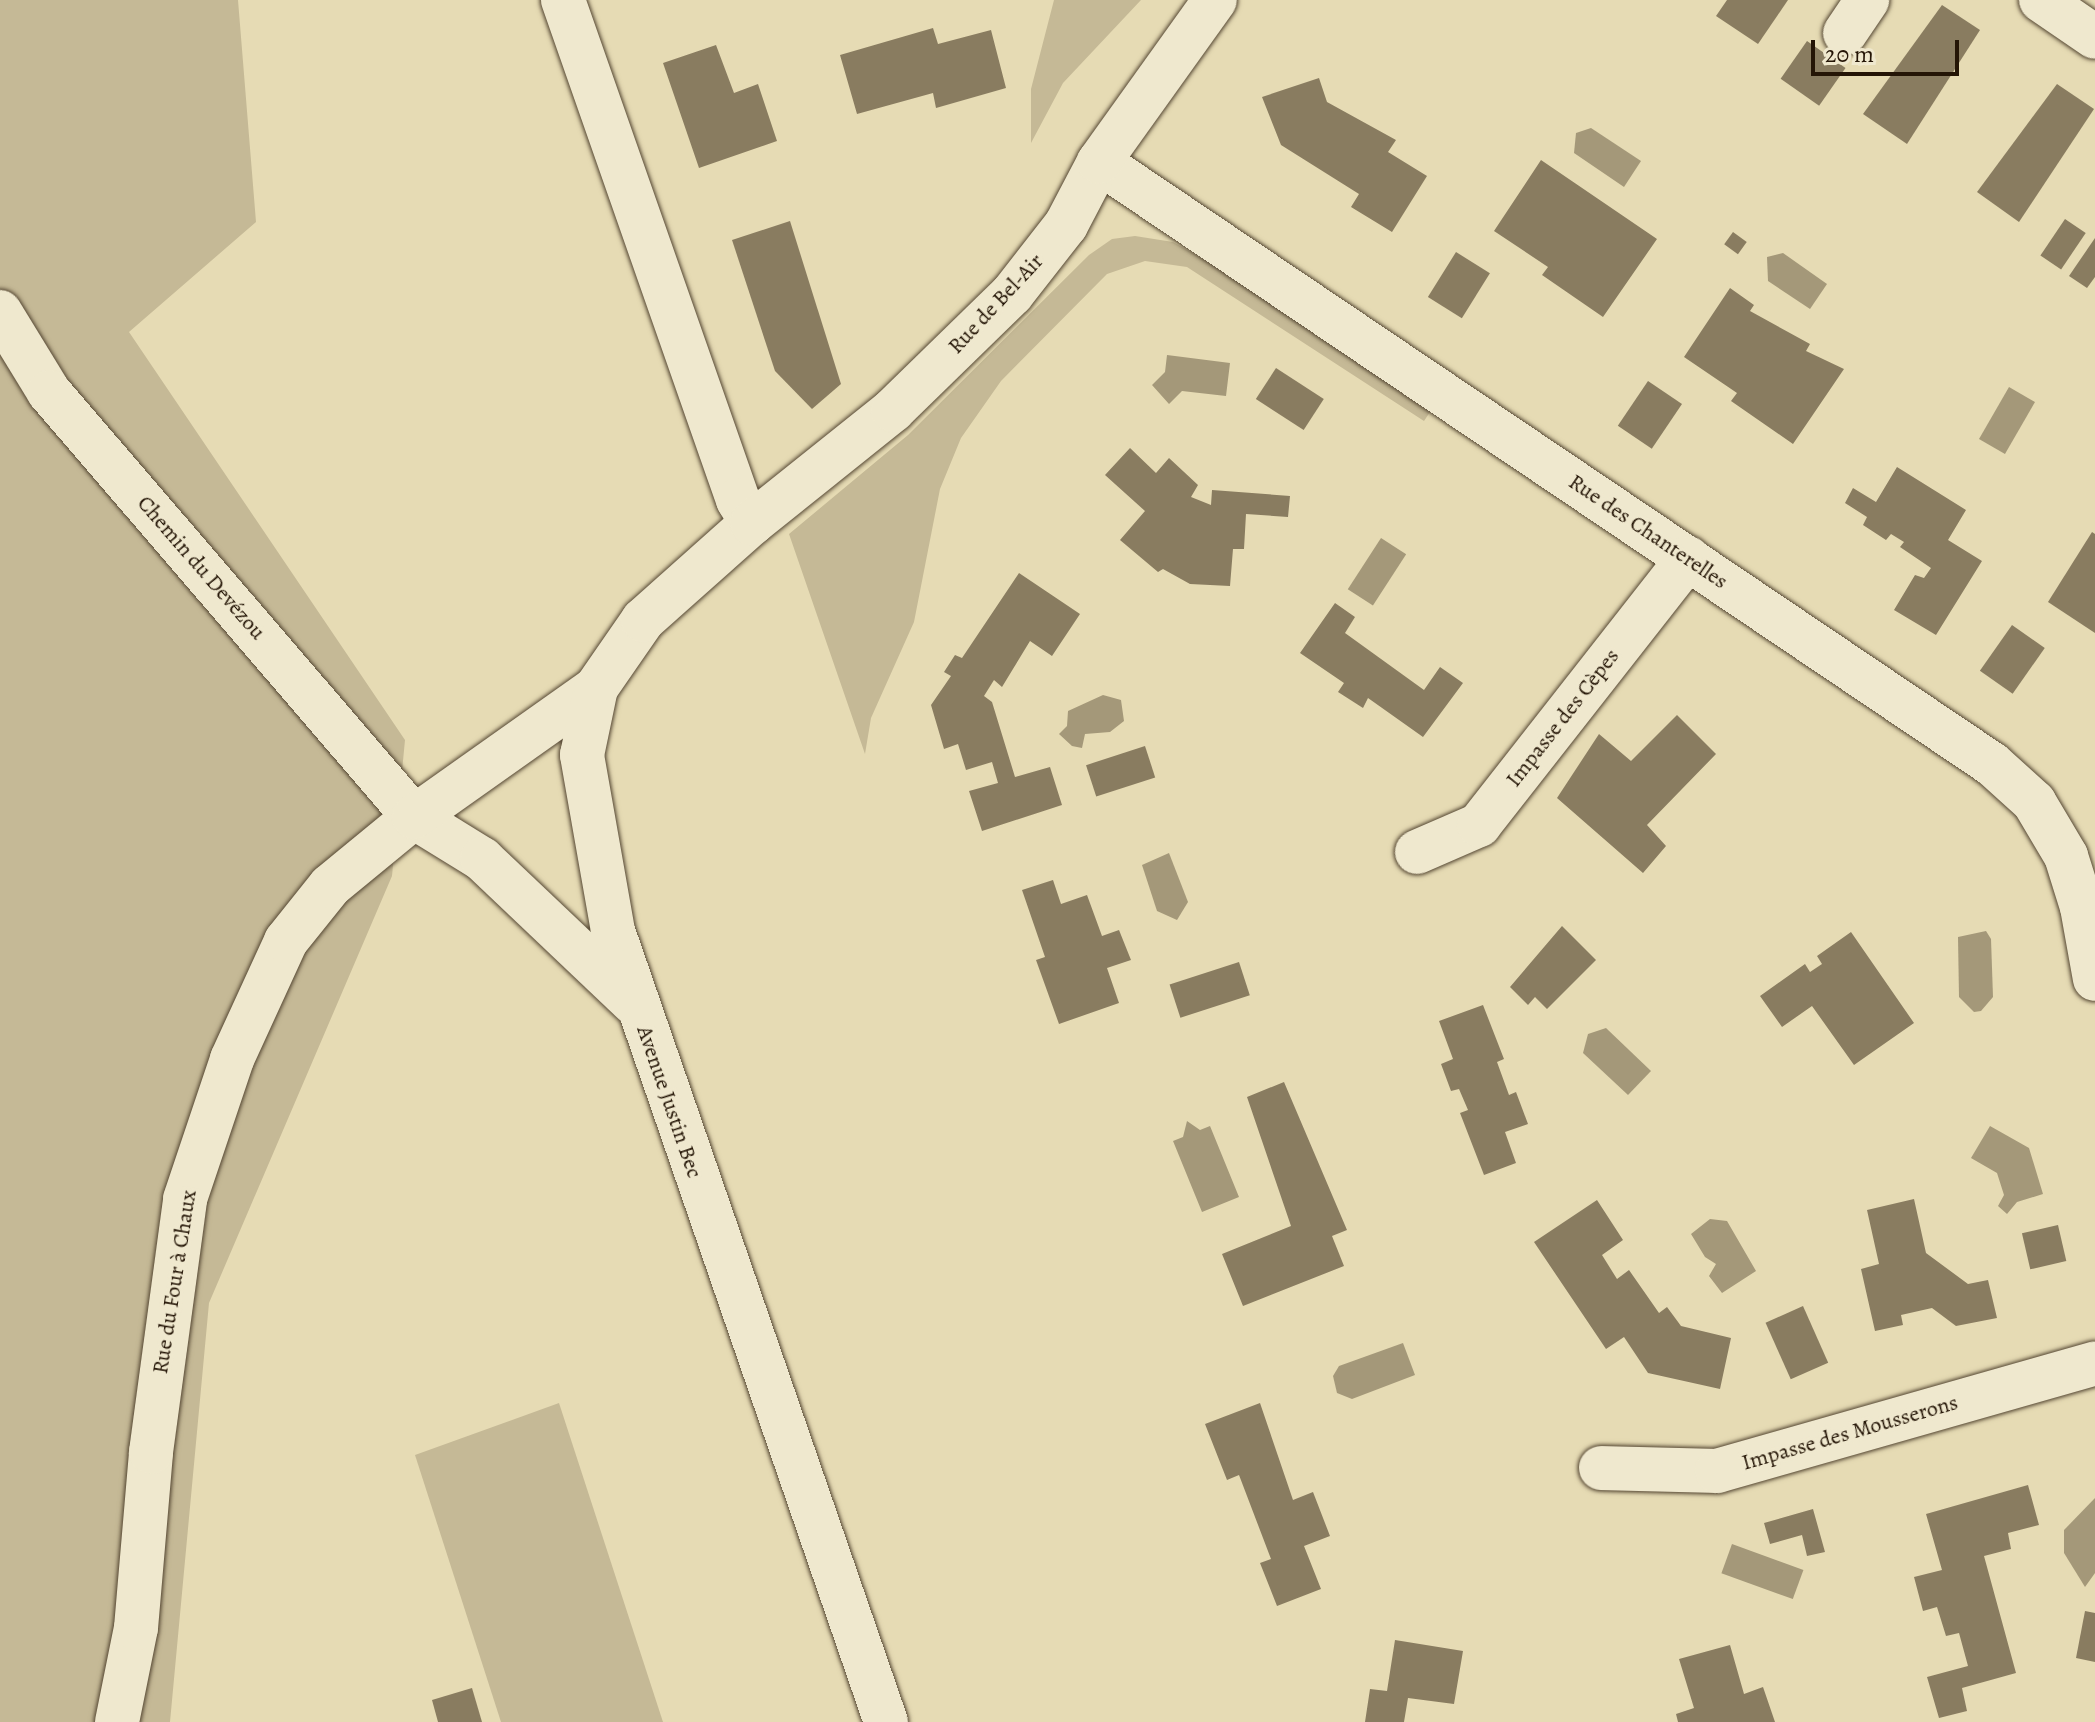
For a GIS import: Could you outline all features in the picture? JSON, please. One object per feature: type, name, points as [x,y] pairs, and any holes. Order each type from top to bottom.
[{"type":"street","points":[[563,0],[738,500],[752,523]]},
{"type":"street","name":"Rue de Bel-Air","points":[[752,523],[893,410],[1012,294],[1066,225],[1099,162],[1215,0]]},
{"type":"street","points":[[2041,0],[2095,37]]},
{"type":"street","name":"Rue des Chanterelles","points":[[1099,162],[1992,764],[2034,802],[2066,856],[2082,907],[2095,979]]},
{"type":"street","name":"Chemin du Devézou","points":[[0,312],[49,392],[414,817]]},
{"type":"street","name":"Avenue Justin Bec","points":[[752,523],[643,620],[596,688],[582,755],[610,917],[636,1004],[886,1722]]},
{"type":"street","name":"Impasse des Cèpes","points":[[1417,852],[1479,825],[1688,558]]},
{"type":"street","name":"Rue du Four à Chaux","points":[[117,1722],[136,1628],[174,1264],[205,1129],[286,941],[305,912],[414,817],[596,688]]},
{"type":"street","points":[[414,817],[482,859],[636,1004]]},
{"type":"street","name":"Impasse des Mousserons","points":[[1601,1468],[1717,1471],[2095,1363]]},
{"type":"shaded area","points":[[0,0],[238,0],[256,222],[129,332],[405,740],[392,876],[209,1303],[170,1722],[0,1722]]},
{"type":"shaded area","points":[[1054,0],[1141,0],[1063,83],[1031,143],[1031,89]]},
{"type":"shaded area","points":[[1591,128],[1641,161],[1624,187],[1574,153],[1576,133]]},
{"type":"shaded area","points":[[1135,236],[1173,242],[1220,269],[1430,412],[1424,421],[1187,267],[1145,261],[1107,274],[1001,381],[961,438],[940,489],[914,622],[871,718],[865,754],[789,534],[908,435],[1089,255],[1112,239]]},
{"type":"shaded area","points":[[1783,253],[1827,284],[1810,309],[1768,281],[1767,257]]},
{"type":"shaded area","points":[[1167,355],[1230,363],[1226,396],[1182,391],[1169,404],[1152,385],[1165,372]]},
{"type":"shaded area","points":[[2009,387],[2035,402],[2005,454],[1979,439]]},
{"type":"shaded area","points":[[1381,538],[1406,554],[1373,605],[1348,589]]},
{"type":"shaded area","points":[[1103,695],[1121,700],[1124,721],[1110,732],[1085,734],[1082,748],[1072,746],[1059,734],[1067,726],[1068,711]]},
{"type":"shaded area","points":[[1169,853],[1188,902],[1177,920],[1157,911],[1142,865]]},
{"type":"shaded area","points":[[1986,931],[1991,939],[1993,997],[1981,1011],[1974,1012],[1959,997],[1958,937]]},
{"type":"shaded area","points":[[1606,1028],[1651,1071],[1628,1095],[1583,1053],[1588,1034]]},
{"type":"shaded area","points":[[1187,1121],[1200,1130],[1210,1126],[1239,1197],[1202,1212],[1173,1141],[1183,1137]]},
{"type":"shaded area","points":[[1990,1126],[2029,1148],[2043,1194],[2017,1202],[2007,1214],[1998,1206],[2004,1195],[1997,1173],[1971,1158]]},
{"type":"shaded area","points":[[1710,1219],[1727,1221],[1756,1271],[1722,1293],[1709,1276],[1716,1264],[1705,1257],[1691,1234]]},
{"type":"shaded area","points":[[1403,1343],[1415,1375],[1352,1399],[1337,1393],[1333,1376],[1339,1366]]},
{"type":"shaded area","points":[[559,1403],[663,1722],[501,1722],[415,1455]]},
{"type":"shaded area","points":[[2095,1498],[2095,1573],[2085,1587],[2064,1553],[2064,1530]]},
{"type":"shaded area","points":[[1732,1544],[1803,1570],[1793,1599],[1721,1573]]},
{"type":"building","points":[[1727,0],[1788,0],[1758,44],[1716,16]]},
{"type":"building","points":[[1942,5],[1980,30],[1907,144],[1863,114]]},
{"type":"building","points":[[933,28],[938,44],[991,30],[1006,88],[936,108],[933,93],[857,114],[840,55]]},
{"type":"building","points":[[1807,41],[1846,68],[1819,106],[1781,79]]},
{"type":"building","points":[[716,45],[734,93],[758,84],[777,141],[699,168],[663,63]]},
{"type":"building","points":[[1319,78],[1327,102],[1396,140],[1388,152],[1427,176],[1392,232],[1351,207],[1359,194],[1281,145],[1262,97]]},
{"type":"building","points":[[2057,84],[2094,109],[2019,222],[1977,192]]},
{"type":"building","points":[[1541,160],[1657,239],[1603,317],[1542,275],[1548,267],[1494,231]]},
{"type":"building","points":[[2065,219],[2086,233],[2061,269],[2040,255]]},
{"type":"building","points":[[790,221],[841,384],[812,409],[775,371],[732,240]]},
{"type":"building","points":[[1733,232],[1747,242],[1738,254],[1724,244]]},
{"type":"building","points":[[2095,238],[2095,277],[2087,288],[2069,276]]},
{"type":"building","points":[[1456,252],[1490,273],[1462,318],[1428,297]]},
{"type":"building","points":[[1730,288],[1754,305],[1750,311],[1810,344],[1806,351],[1844,369],[1793,444],[1731,401],[1737,393],[1684,357]]},
{"type":"building","points":[[1276,368],[1324,399],[1304,430],[1256,399]]},
{"type":"building","points":[[1648,381],[1682,404],[1652,449],[1618,426]]},
{"type":"building","points":[[1130,448],[1156,473],[1169,458],[1198,485],[1191,497],[1211,505],[1212,490],[1290,496],[1288,517],[1246,514],[1244,549],[1233,549],[1230,586],[1190,584],[1163,569],[1158,572],[1120,540],[1145,511],[1105,475]]},
{"type":"building","points":[[1897,467],[1966,510],[1948,540],[1982,561],[1936,635],[1894,610],[1915,575],[1924,578],[1931,568],[1900,547],[1904,542],[1891,534],[1886,540],[1863,525],[1867,517],[1845,503],[1853,488],[1876,502]]},
{"type":"building","points":[[2092,532],[2095,534],[2095,633],[2048,602]]},
{"type":"building","points":[[1019,573],[1080,614],[1052,656],[1030,641],[1002,687],[994,680],[984,696],[992,702],[1015,777],[1050,767],[1062,805],[982,831],[969,791],[998,783],[992,762],[966,770],[958,744],[944,749],[931,705],[951,676],[944,672],[955,655],[962,658]]},
{"type":"building","points":[[1335,603],[1355,617],[1345,633],[1424,690],[1440,667],[1463,683],[1423,737],[1368,698],[1363,708],[1338,692],[1344,683],[1300,653]]},
{"type":"building","points":[[2012,625],[2045,648],[2013,694],[1980,671]]},
{"type":"building","points":[[1677,715],[1716,754],[1647,825],[1666,846],[1643,873],[1557,798],[1599,734],[1631,761]]},
{"type":"building","points":[[1145,746],[1155,777],[1096,797],[1086,765]]},
{"type":"building","points":[[1053,880],[1061,904],[1087,895],[1102,936],[1119,930],[1131,960],[1107,968],[1119,1003],[1059,1024],[1036,960],[1045,957],[1022,890]]},
{"type":"building","points":[[1562,926],[1596,960],[1547,1009],[1535,997],[1528,1005],[1510,987]]},
{"type":"building","points":[[1851,932],[1914,1023],[1854,1065],[1812,1006],[1782,1027],[1760,996],[1805,964],[1810,972],[1822,964],[1817,956]]},
{"type":"building","points":[[1239,962],[1250,995],[1180,1018],[1170,985]]},
{"type":"building","points":[[1483,1005],[1504,1059],[1497,1062],[1509,1095],[1516,1092],[1528,1124],[1505,1132],[1516,1163],[1484,1175],[1460,1113],[1468,1110],[1459,1089],[1451,1091],[1441,1064],[1453,1059],[1439,1021]]},
{"type":"building","points":[[1284,1082],[1347,1230],[1332,1236],[1344,1266],[1243,1306],[1222,1254],[1291,1226],[1247,1097]]},
{"type":"building","points":[[1914,1199],[1926,1253],[1968,1284],[1988,1280],[1997,1318],[1956,1326],[1932,1308],[1901,1315],[1903,1325],[1875,1331],[1861,1269],[1879,1264],[1867,1210]]},
{"type":"building","points":[[1597,1200],[1623,1240],[1602,1255],[1617,1279],[1629,1270],[1659,1313],[1667,1307],[1681,1326],[1731,1338],[1720,1389],[1648,1373],[1624,1337],[1606,1349],[1534,1242]]},
{"type":"building","points":[[2058,1225],[2066,1261],[2030,1269],[2022,1233]]},
{"type":"building","points":[[1803,1306],[1828,1363],[1791,1379],[1766,1323]]},
{"type":"building","points":[[1260,1403],[1293,1500],[1313,1492],[1330,1536],[1304,1546],[1321,1589],[1277,1606],[1260,1563],[1271,1559],[1239,1475],[1227,1480],[1205,1424]]},
{"type":"building","points":[[2028,1485],[2039,1525],[2008,1533],[2011,1549],[1984,1556],[2016,1673],[1962,1688],[1967,1711],[1939,1718],[1927,1677],[1968,1666],[1959,1633],[1946,1636],[1937,1607],[1923,1611],[1914,1577],[1942,1570],[1926,1514]]},
{"type":"building","points":[[1813,1509],[1825,1552],[1807,1556],[1802,1535],[1770,1544],[1764,1523]]},
{"type":"building","points":[[2085,1611],[2095,1613],[2095,1662],[2076,1658]]},
{"type":"building","points":[[1395,1640],[1463,1651],[1454,1704],[1408,1698],[1404,1722],[1365,1722],[1370,1689],[1387,1691]]},
{"type":"building","points":[[1730,1645],[1744,1694],[1763,1687],[1775,1722],[1678,1722],[1676,1714],[1694,1708],[1679,1659]]},
{"type":"building","points":[[472,1688],[482,1722],[438,1722],[432,1700]]}]
